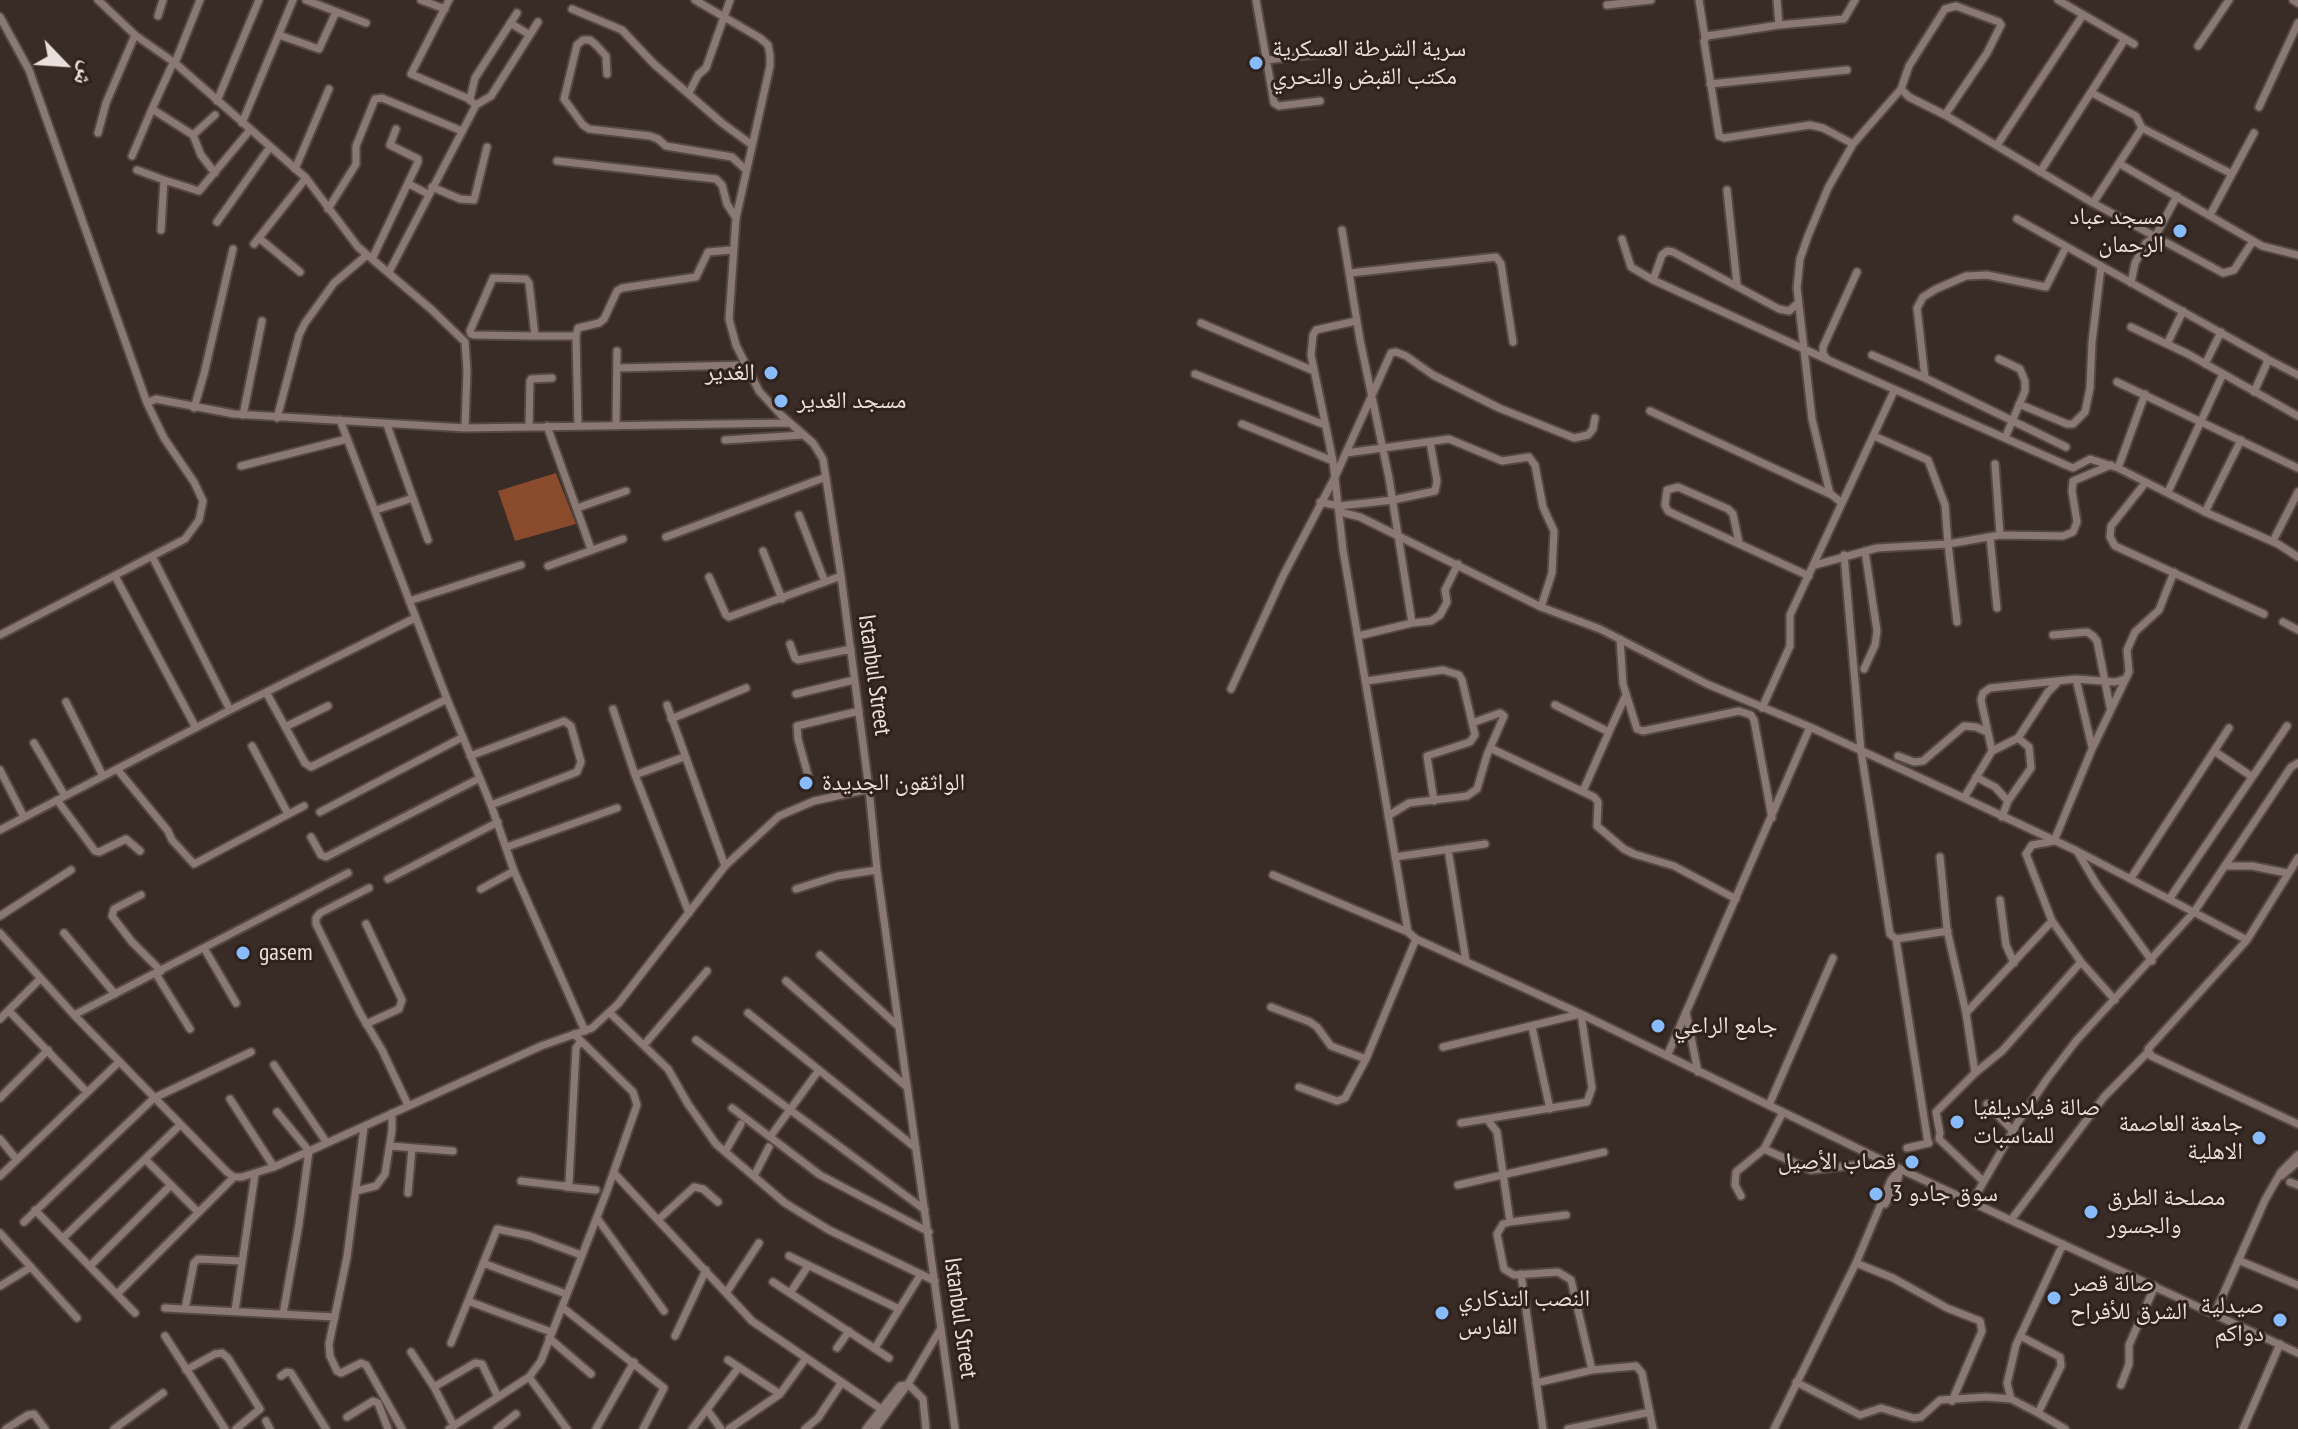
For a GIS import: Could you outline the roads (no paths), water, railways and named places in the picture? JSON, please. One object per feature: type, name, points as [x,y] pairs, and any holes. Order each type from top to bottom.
[{"type":"street","points":[[98,0],[135,35],[174,63],[306,178],[328,209],[370,257],[465,342],[465,428]]},
{"type":"street","points":[[158,16],[163,0]]},
{"type":"street","points":[[132,156],[200,0]]},
{"type":"street","points":[[217,101],[259,0]]},
{"type":"street","points":[[242,123],[293,0]]},
{"type":"street","points":[[306,0],[366,23]]},
{"type":"street","points":[[421,0],[445,9]]},
{"type":"street","points":[[449,0],[411,74],[473,102],[491,96],[538,22]]},
{"type":"street","name":"Istanbul Street","points":[[695,0],[760,38],[768,45],[770,55],[736,218],[729,319],[736,345],[766,400],[820,452],[826,477],[955,1429]]},
{"type":"street","points":[[689,93],[698,75],[706,68],[730,0]]},
{"type":"street","points":[[1256,0],[1276,104],[1320,101]]},
{"type":"street","points":[[1607,5],[1651,0]]},
{"type":"street","points":[[1699,0],[1717,134],[1721,137],[1810,125],[1823,128],[1853,144]]},
{"type":"street","points":[[1777,0],[1779,25]]},
{"type":"street","points":[[1705,38],[1779,25],[1844,19],[1855,0]]},
{"type":"street","points":[[2058,0],[2134,44]]},
{"type":"street","points":[[2198,46],[2229,0]]},
{"type":"street","points":[[2293,0],[2298,3]]},
{"type":"street","points":[[1830,494],[1812,419],[1797,304],[1798,272],[1803,251],[1828,188],[1853,144],[1901,89],[1909,66],[1945,9],[1956,6],[1999,22],[2000,27],[1987,53],[1945,115]]},
{"type":"street","points":[[572,9],[622,30],[654,64],[752,145]]},
{"type":"street","points":[[279,35],[319,49],[336,12]]},
{"type":"street","points":[[389,272],[462,131],[473,102],[475,78],[517,13]]},
{"type":"street","points":[[1997,145],[2083,15]]},
{"type":"street","points":[[0,17],[33,81],[147,403],[164,438],[203,501],[199,520],[185,539],[0,635]]},
{"type":"street","points":[[510,23],[530,35]]},
{"type":"street","points":[[2259,107],[2298,23]]},
{"type":"street","points":[[98,133],[106,103],[135,35]]},
{"type":"street","points":[[2040,172],[2125,39]]},
{"type":"street","points":[[607,74],[606,56],[596,45],[590,40],[583,40],[577,45],[564,99],[583,125],[589,129],[650,136],[666,146],[732,157],[745,169]]},
{"type":"street","points":[[1267,60],[1333,52]]},
{"type":"street","points":[[1710,84],[1847,70]]},
{"type":"street","points":[[295,169],[329,89]]},
{"type":"street","points":[[1901,89],[1909,97],[2093,203],[2223,273],[2234,270],[2253,241]]},
{"type":"street","points":[[2092,93],[2136,116],[2142,128],[2232,174]]},
{"type":"street","points":[[328,209],[356,164],[356,146],[375,99],[382,98],[462,131]]},
{"type":"street","points":[[152,109],[193,135],[201,155],[215,173]]},
{"type":"street","points":[[193,135],[215,115]]},
{"type":"street","points":[[2093,203],[2142,128]]},
{"type":"street","points":[[277,418],[305,323],[334,283],[370,257],[409,184],[418,159],[392,148],[396,129]]},
{"type":"street","points":[[137,170],[199,191],[250,130]]},
{"type":"street","points":[[2210,215],[2254,133]]},
{"type":"street","points":[[217,222],[270,147]]},
{"type":"street","points":[[409,184],[474,200],[487,147]]},
{"type":"street","points":[[557,161],[716,179],[722,185],[727,204],[736,218]]},
{"type":"street","points":[[2120,164],[2253,241],[2298,255]]},
{"type":"street","points":[[300,272],[256,241],[306,178]]},
{"type":"street","points":[[161,230],[164,180]]},
{"type":"street","points":[[1727,190],[1737,285]]},
{"type":"street","points":[[2131,283],[2135,263],[2146,243],[2155,237],[2177,196]]},
{"type":"street","points":[[2017,219],[2298,375]]},
{"type":"street","points":[[1342,230],[1356,321],[1393,500],[1412,623]]},
{"type":"street","points":[[1622,239],[1631,267],[1653,280],[1894,391],[2070,467],[2090,459],[2114,467],[2205,512],[2273,541],[2298,557]]},
{"type":"street","points":[[1925,378],[1917,308],[1923,297],[1966,276],[1987,275],[2046,287],[2066,247]]},
{"type":"street","points":[[194,408],[233,249]]},
{"type":"street","points":[[578,426],[576,336],[581,326],[604,319],[617,291],[622,288],[696,277],[708,252],[732,250]]},
{"type":"street","points":[[1653,280],[1662,255],[1667,251],[1782,310],[1789,311],[1797,304]]},
{"type":"street","points":[[1350,273],[1496,257],[1501,264],[1513,342]]},
{"type":"street","points":[[2019,404],[2067,424],[2076,421],[2085,412],[2101,267]]},
{"type":"street","points":[[1828,360],[1823,354],[1823,347],[1857,272]]},
{"type":"street","points":[[465,342],[491,281],[499,277],[526,279],[529,283],[535,336]]},
{"type":"street","points":[[2167,344],[2183,311]]},
{"type":"street","points":[[243,415],[262,321]]},
{"type":"street","points":[[1356,321],[1316,330],[1311,345],[1333,461],[1343,550],[1408,932]]},
{"type":"street","points":[[1201,323],[1314,371]]},
{"type":"street","points":[[2131,327],[2298,416]]},
{"type":"street","points":[[2205,364],[2221,332]]},
{"type":"street","points":[[471,334],[576,336]]},
{"type":"street","points":[[616,426],[617,351]]},
{"type":"street","points":[[1231,689],[1394,351],[1472,395],[1574,438],[1588,435],[1595,418]]},
{"type":"street","points":[[1872,355],[2066,447]]},
{"type":"street","points":[[1999,359],[2024,374],[2025,391],[2005,438]]},
{"type":"street","points":[[2254,392],[2267,359]]},
{"type":"street","points":[[617,368],[746,365]]},
{"type":"street","points":[[1195,374],[1325,425]]},
{"type":"street","points":[[2168,492],[2222,376]]},
{"type":"street","points":[[529,427],[530,381],[552,378]]},
{"type":"street","points":[[2117,382],[2298,468]]},
{"type":"street","points":[[1762,708],[1790,646],[1789,618],[1894,391]]},
{"type":"street","points":[[1815,565],[1865,551],[1948,544],[2000,535],[2063,536],[2073,532],[2077,522],[2073,481],[2114,467],[2145,394]]},
{"type":"street","points":[[147,403],[156,399],[194,408],[277,418],[465,428],[789,423]]},
{"type":"street","points":[[1650,411],[1830,494],[1842,503]]},
{"type":"street","points":[[340,420],[415,618],[498,822],[514,871],[585,1031]]},
{"type":"street","points":[[1242,424],[1333,461]]},
{"type":"street","points":[[387,425],[428,540]]},
{"type":"street","points":[[547,426],[591,549]]},
{"type":"street","points":[[725,440],[802,435]]},
{"type":"street","points":[[1874,436],[1928,460],[1945,505],[1957,622]]},
{"type":"street","points":[[241,466],[347,439]]},
{"type":"street","points":[[1346,453],[1449,439],[1502,461],[1529,457],[1535,465],[1543,507],[1555,541],[1552,573],[1541,607]]},
{"type":"street","points":[[2205,512],[2241,440]]},
{"type":"street","points":[[1339,509],[1435,491],[1437,481],[1430,442]]},
{"type":"street","points":[[1995,464],[2000,535]]},
{"type":"street","points":[[666,537],[826,477]]},
{"type":"street","points":[[2146,482],[2111,526],[2110,537],[2115,546],[2264,614]]},
{"type":"street","points":[[1739,543],[1733,514],[1728,509],[1678,487],[1667,490],[1664,498],[1668,511],[1809,576]]},
{"type":"street","points":[[577,508],[626,491]]},
{"type":"street","points":[[2273,541],[2298,492]]},
{"type":"street","points":[[376,510],[413,498]]},
{"type":"street","points":[[1320,502],[1360,517],[1541,607],[1620,639],[1707,684],[1810,727],[2077,851],[2247,940]]},
{"type":"street","points":[[2289,510],[2298,514]]},
{"type":"street","points":[[799,515],[825,582]]},
{"type":"street","points":[[1990,537],[1997,608]]},
{"type":"street","points":[[548,566],[623,539]]},
{"type":"street","points":[[763,551],[782,599]]},
{"type":"street","points":[[1864,669],[1875,645],[1877,631],[1865,551]]},
{"type":"street","points":[[1844,555],[1861,751],[1890,934],[1896,939],[1928,1143]]},
{"type":"street","points":[[152,556],[230,710]]},
{"type":"street","points":[[1358,636],[1431,621],[1440,615],[1447,602],[1445,591],[1458,564]]},
{"type":"street","points":[[409,601],[521,565]]},
{"type":"street","points":[[2054,841],[2125,679],[2129,668],[2127,650],[2135,632],[2139,625],[2159,610],[2174,572]]},
{"type":"street","points":[[115,576],[196,728]]},
{"type":"street","points":[[709,577],[729,617],[841,576]]},
{"type":"street","points":[[0,830],[415,618]]},
{"type":"street","points":[[2283,622],[2298,630]]},
{"type":"street","points":[[2053,635],[2091,634],[2097,641],[2111,710]]},
{"type":"street","points":[[1620,639],[1626,695],[1633,722],[1639,730],[1739,711],[1751,715],[1772,818]]},
{"type":"street","points":[[790,644],[798,660],[851,649]]},
{"type":"street","points":[[1366,681],[1450,671],[1462,680],[1475,735],[1470,742],[1427,756],[1434,801]]},
{"type":"street","points":[[2076,679],[2092,749]]},
{"type":"street","points":[[1992,751],[1981,700],[1986,690],[2061,680],[2125,679]]},
{"type":"street","points":[[796,694],[854,680]]},
{"type":"street","points":[[1964,798],[1992,751],[2018,738],[2048,692],[2061,680]]},
{"type":"street","points":[[671,719],[746,688]]},
{"type":"street","points":[[266,692],[308,767],[447,699]]},
{"type":"street","points":[[1583,791],[1626,695]]},
{"type":"street","points":[[66,702],[103,776]]},
{"type":"street","points":[[667,705],[725,866]]},
{"type":"street","points":[[1555,705],[1609,732]]},
{"type":"street","points":[[285,727],[328,706]]},
{"type":"street","points":[[613,709],[635,775],[689,913]]},
{"type":"street","points":[[808,775],[797,726],[859,711]]},
{"type":"street","points":[[1388,816],[1409,803],[1467,796],[1477,789],[1504,714],[1472,723]]},
{"type":"street","points":[[470,756],[564,721],[571,726],[581,762],[577,772],[491,805]]},
{"type":"street","points":[[1898,756],[1914,762],[1923,761],[1964,726],[1987,732]]},
{"type":"street","points":[[2170,898],[2287,726]]},
{"type":"street","points":[[1667,1056],[1810,727]]},
{"type":"street","points":[[2131,878],[2229,728]]},
{"type":"street","points":[[320,812],[463,737]]},
{"type":"street","points":[[2002,817],[2008,801],[2031,768],[2029,747],[2018,738]]},
{"type":"street","points":[[34,743],[61,798],[95,851],[126,839],[140,851]]},
{"type":"street","points":[[252,746],[288,814]]},
{"type":"street","points":[[1490,748],[1594,797],[1598,802],[1595,823],[1613,842],[1634,854],[1674,866],[1736,899]]},
{"type":"street","points":[[2214,751],[2251,776]]},
{"type":"street","points":[[635,775],[684,757]]},
{"type":"street","points":[[1972,1202],[2013,1131],[2061,1060],[2194,912],[2291,767],[2298,763]]},
{"type":"street","points":[[117,769],[194,864],[304,806]]},
{"type":"street","points":[[0,770],[24,817]]},
{"type":"street","points":[[1976,777],[1995,787],[2008,801]]},
{"type":"street","points":[[311,837],[321,855],[326,857],[480,778]]},
{"type":"street","points":[[117,1294],[234,1177],[274,1167],[408,1105],[585,1031],[610,1013],[725,866],[767,826],[786,812],[824,798],[869,789]]},
{"type":"street","points":[[507,847],[617,808]]},
{"type":"street","points":[[388,879],[498,822]]},
{"type":"street","points":[[2054,841],[2032,845],[2026,854],[2052,921],[2081,962],[2115,1000]]},
{"type":"street","points":[[1395,857],[1485,844]]},
{"type":"street","points":[[1448,849],[1466,961]]},
{"type":"street","points":[[2077,851],[2097,885],[2152,961]]},
{"type":"street","points":[[1940,857],[1948,931],[1975,1073]]},
{"type":"street","points":[[2011,1220],[2104,1097],[2247,940],[2298,858]]},
{"type":"street","points":[[2225,866],[2252,866],[2287,873]]},
{"type":"street","points":[[0,916],[71,870]]},
{"type":"street","points":[[796,889],[837,876],[877,870]]},
{"type":"street","points":[[481,889],[514,871]]},
{"type":"street","points":[[74,1015],[348,873]]},
{"type":"street","points":[[1273,875],[1408,932],[1416,939],[1581,1014],[1935,1186],[2298,1353]]},
{"type":"street","points":[[369,888],[316,918],[408,1105]]},
{"type":"street","points":[[141,895],[114,909],[112,916],[158,972],[190,1029]]},
{"type":"street","points":[[2000,900],[2006,945],[2014,963]]},
{"type":"street","points":[[1966,1013],[2052,921]]},
{"type":"street","points":[[366,924],[402,1000],[399,1009],[366,1024]]},
{"type":"street","points":[[1896,939],[1948,931]]},
{"type":"street","points":[[0,933],[119,1062],[234,1177]]},
{"type":"street","points":[[64,933],[115,994]]},
{"type":"street","points":[[1299,1087],[1342,1100],[1366,1059],[1416,939]]},
{"type":"street","points":[[204,948],[236,1003]]},
{"type":"street","points":[[820,955],[899,1027]]},
{"type":"street","points":[[1769,1105],[1833,958]]},
{"type":"street","points":[[1939,1139],[1938,1109],[2002,1051],[2081,962]]},
{"type":"street","points":[[644,1045],[707,971]]},
{"type":"street","points":[[0,1019],[40,979]]},
{"type":"street","points":[[786,981],[907,1087]]},
{"type":"street","points":[[1271,1007],[1310,1022],[1331,1046],[1366,1059]]},
{"type":"street","points":[[9,1011],[87,1092]]},
{"type":"street","points":[[1686,1012],[1698,1072]]},
{"type":"street","points":[[610,1013],[668,1069],[716,1144],[754,1176],[809,1220],[935,1281]]},
{"type":"street","points":[[748,1013],[916,1148]]},
{"type":"street","points":[[1443,1047],[1581,1014]]},
{"type":"street","points":[[1461,1123],[1583,1104],[1592,1094],[1581,1014]]},
{"type":"street","points":[[1532,1027],[1550,1109]]},
{"type":"street","points":[[411,1352],[434,1387],[451,1427],[529,1377],[541,1361],[637,1105],[637,1098],[574,1034]]},
{"type":"street","points":[[696,1040],[925,1210]]},
{"type":"street","points":[[563,1186],[568,1186],[570,1181],[576,1053],[581,1041]]},
{"type":"street","points":[[0,1098],[48,1050]]},
{"type":"street","points":[[24,1222],[154,1098],[251,1052]]},
{"type":"street","points":[[2148,1052],[2215,1087],[2298,1124]]},
{"type":"street","points":[[0,1176],[119,1062]]},
{"type":"street","points":[[274,1065],[327,1143]]},
{"type":"street","points":[[770,1137],[819,1070]]},
{"type":"street","points":[[230,1099],[274,1167]]},
{"type":"street","points":[[1987,1104],[2013,1131]]},
{"type":"street","points":[[732,1108],[820,1175],[929,1232]]},
{"type":"street","points":[[277,1112],[309,1151],[283,1314]]},
{"type":"street","points":[[1741,1196],[1735,1185],[1736,1172],[1764,1149],[1783,1112]]},
{"type":"street","points":[[356,1191],[376,1186],[383,1178],[390,1146],[392,1113]]},
{"type":"street","points":[[1497,1132],[1510,1115]]},
{"type":"street","points":[[1487,1119],[1497,1132],[1510,1222]]},
{"type":"street","points":[[725,1152],[741,1124]]},
{"type":"street","points":[[63,1238],[180,1125]]},
{"type":"street","points":[[364,1127],[347,1257],[329,1344],[330,1356],[337,1371],[345,1372],[361,1363],[366,1365],[402,1429]]},
{"type":"street","points":[[0,1139],[17,1160]]},
{"type":"street","points":[[1907,1148],[1939,1139]]},
{"type":"street","points":[[1939,1139],[1983,1181]]},
{"type":"street","points":[[390,1146],[453,1151]]},
{"type":"street","points":[[754,1176],[769,1147]]},
{"type":"street","points":[[408,1193],[412,1148]]},
{"type":"street","points":[[1764,1149],[1811,1170],[1856,1165]]},
{"type":"street","points":[[1458,1185],[1604,1152]]},
{"type":"street","points":[[2215,1313],[2259,1212],[2279,1176],[2298,1155]]},
{"type":"street","points":[[145,1159],[198,1212]]},
{"type":"street","points":[[2279,1176],[2298,1162]]},
{"type":"street","points":[[1873,1223],[1892,1191],[1900,1169]]},
{"type":"street","points":[[1774,1429],[1856,1263],[1891,1180],[1900,1169]]},
{"type":"street","points":[[614,1173],[752,1321],[884,1411]]},
{"type":"street","points":[[235,1311],[255,1174]]},
{"type":"street","points":[[1892,1191],[1908,1180],[1935,1186]]},
{"type":"street","points":[[521,1181],[596,1190]]},
{"type":"street","points":[[90,1266],[171,1185]]},
{"type":"street","points":[[658,1220],[694,1187],[703,1189],[718,1202]]},
{"type":"street","points":[[35,1210],[135,1313]]},
{"type":"street","points":[[1566,1215],[1510,1222],[1502,1225],[1497,1234],[1504,1269],[1511,1274],[1558,1272],[1571,1280],[1592,1370]]},
{"type":"street","points":[[597,1218],[664,1311]]},
{"type":"street","points":[[451,1343],[495,1231],[500,1228],[581,1255]]},
{"type":"street","points":[[0,1233],[77,1318]]},
{"type":"street","points":[[726,1293],[759,1243]]},
{"type":"street","points":[[2011,1399],[2007,1383],[2020,1336],[2063,1244]]},
{"type":"street","points":[[789,1256],[899,1309]]},
{"type":"street","points":[[185,1309],[194,1263],[198,1259],[241,1261]]},
{"type":"street","points":[[2238,1260],[2296,1284],[2298,1274]]},
{"type":"street","points":[[483,1263],[566,1294]]},
{"type":"street","points":[[1856,1263],[1980,1321],[1982,1331],[1952,1401]]},
{"type":"street","points":[[790,1293],[808,1266]]},
{"type":"street","points":[[0,1286],[31,1267]]},
{"type":"street","points":[[675,1336],[706,1270]]},
{"type":"street","points":[[875,1348],[921,1274]]},
{"type":"street","points":[[1521,1274],[1543,1429]]},
{"type":"street","points":[[773,1282],[889,1358]]},
{"type":"street","points":[[2121,1385],[2129,1364],[2129,1345],[2155,1286]]},
{"type":"street","points":[[468,1301],[550,1335],[591,1374]]},
{"type":"street","points":[[562,1307],[664,1388],[643,1429]]},
{"type":"street","points":[[165,1308],[335,1317]]},
{"type":"street","points":[[875,1429],[900,1386],[908,1384],[942,1326]]},
{"type":"street","points":[[837,1348],[849,1331]]},
{"type":"street","points":[[165,1336],[225,1429]]},
{"type":"street","points":[[2020,1336],[2058,1354],[2061,1360],[2038,1413]]},
{"type":"street","points":[[2243,1429],[2280,1344]]},
{"type":"street","points":[[928,1352],[938,1347],[945,1353]]},
{"type":"street","points":[[186,1370],[215,1354],[222,1353],[228,1358],[260,1409],[236,1429]]},
{"type":"street","points":[[729,1429],[780,1394],[806,1358]]},
{"type":"street","points":[[728,1360],[780,1394]]},
{"type":"street","points":[[596,1429],[634,1362]]},
{"type":"street","points":[[434,1387],[475,1363],[482,1364],[498,1397]]},
{"type":"street","points":[[1536,1383],[1592,1370],[1636,1366],[1642,1373],[1653,1429]]},
{"type":"street","points":[[692,1429],[739,1367]]},
{"type":"street","points":[[281,1376],[291,1373],[326,1429]]},
{"type":"street","points":[[529,1377],[567,1429]]},
{"type":"street","points":[[805,1429],[818,1418],[842,1382]]},
{"type":"street","points":[[1796,1382],[1860,1415],[1881,1408],[1914,1418],[1921,1417],[1940,1400],[1986,1397],[2011,1399],[2065,1429]]},
{"type":"street","points":[[908,1384],[922,1396],[926,1429]]},
{"type":"street","points":[[114,1429],[163,1393]]},
{"type":"street","points":[[347,1417],[373,1401],[378,1403],[388,1429]]},
{"type":"street","points":[[708,1411],[721,1429]]},
{"type":"street","points":[[866,1429],[884,1411]]},
{"type":"street","points":[[1568,1429],[1596,1426],[1650,1412]]},
{"type":"street","points":[[6,1429],[34,1414],[45,1429]]},
{"type":"street","points":[[497,1429],[516,1414]]},
{"type":"place","name":"سرية الشرطة العسكرية مكتب القبض والتحري","points":[[1256,63]]},
{"type":"place","name":"مسجد عباد الرحمان","points":[[2180,231]]},
{"type":"place","name":"الغدير","points":[[771,373]]},
{"type":"place","name":"مسجد الغدير","points":[[781,401]]},
{"type":"place","name":"الواثقون الجديدة","points":[[806,783]]},
{"type":"place","name":"gasem","points":[[243,953]]},
{"type":"place","name":"جامع الراعي","points":[[1658,1026]]},
{"type":"place","name":"صالة فيلاديلفيا للمناسبات","points":[[1957,1122]]},
{"type":"place","name":"جامعة العاصمة الاهلية","points":[[2259,1138]]},
{"type":"place","name":"قصاب الأصيل","points":[[1912,1162]]},
{"type":"place","name":"سوق جادو 3","points":[[1876,1194]]},
{"type":"place","name":"مصلحة الطرق والجسور","points":[[2091,1212]]},
{"type":"place","name":"صالة قصر الشرق للأفراح","points":[[2054,1298]]},
{"type":"place","name":"النصب التذكاري الفارس","points":[[1442,1313]]},
{"type":"place","name":"صيدلية دواكم","points":[[2280,1320]]}]
